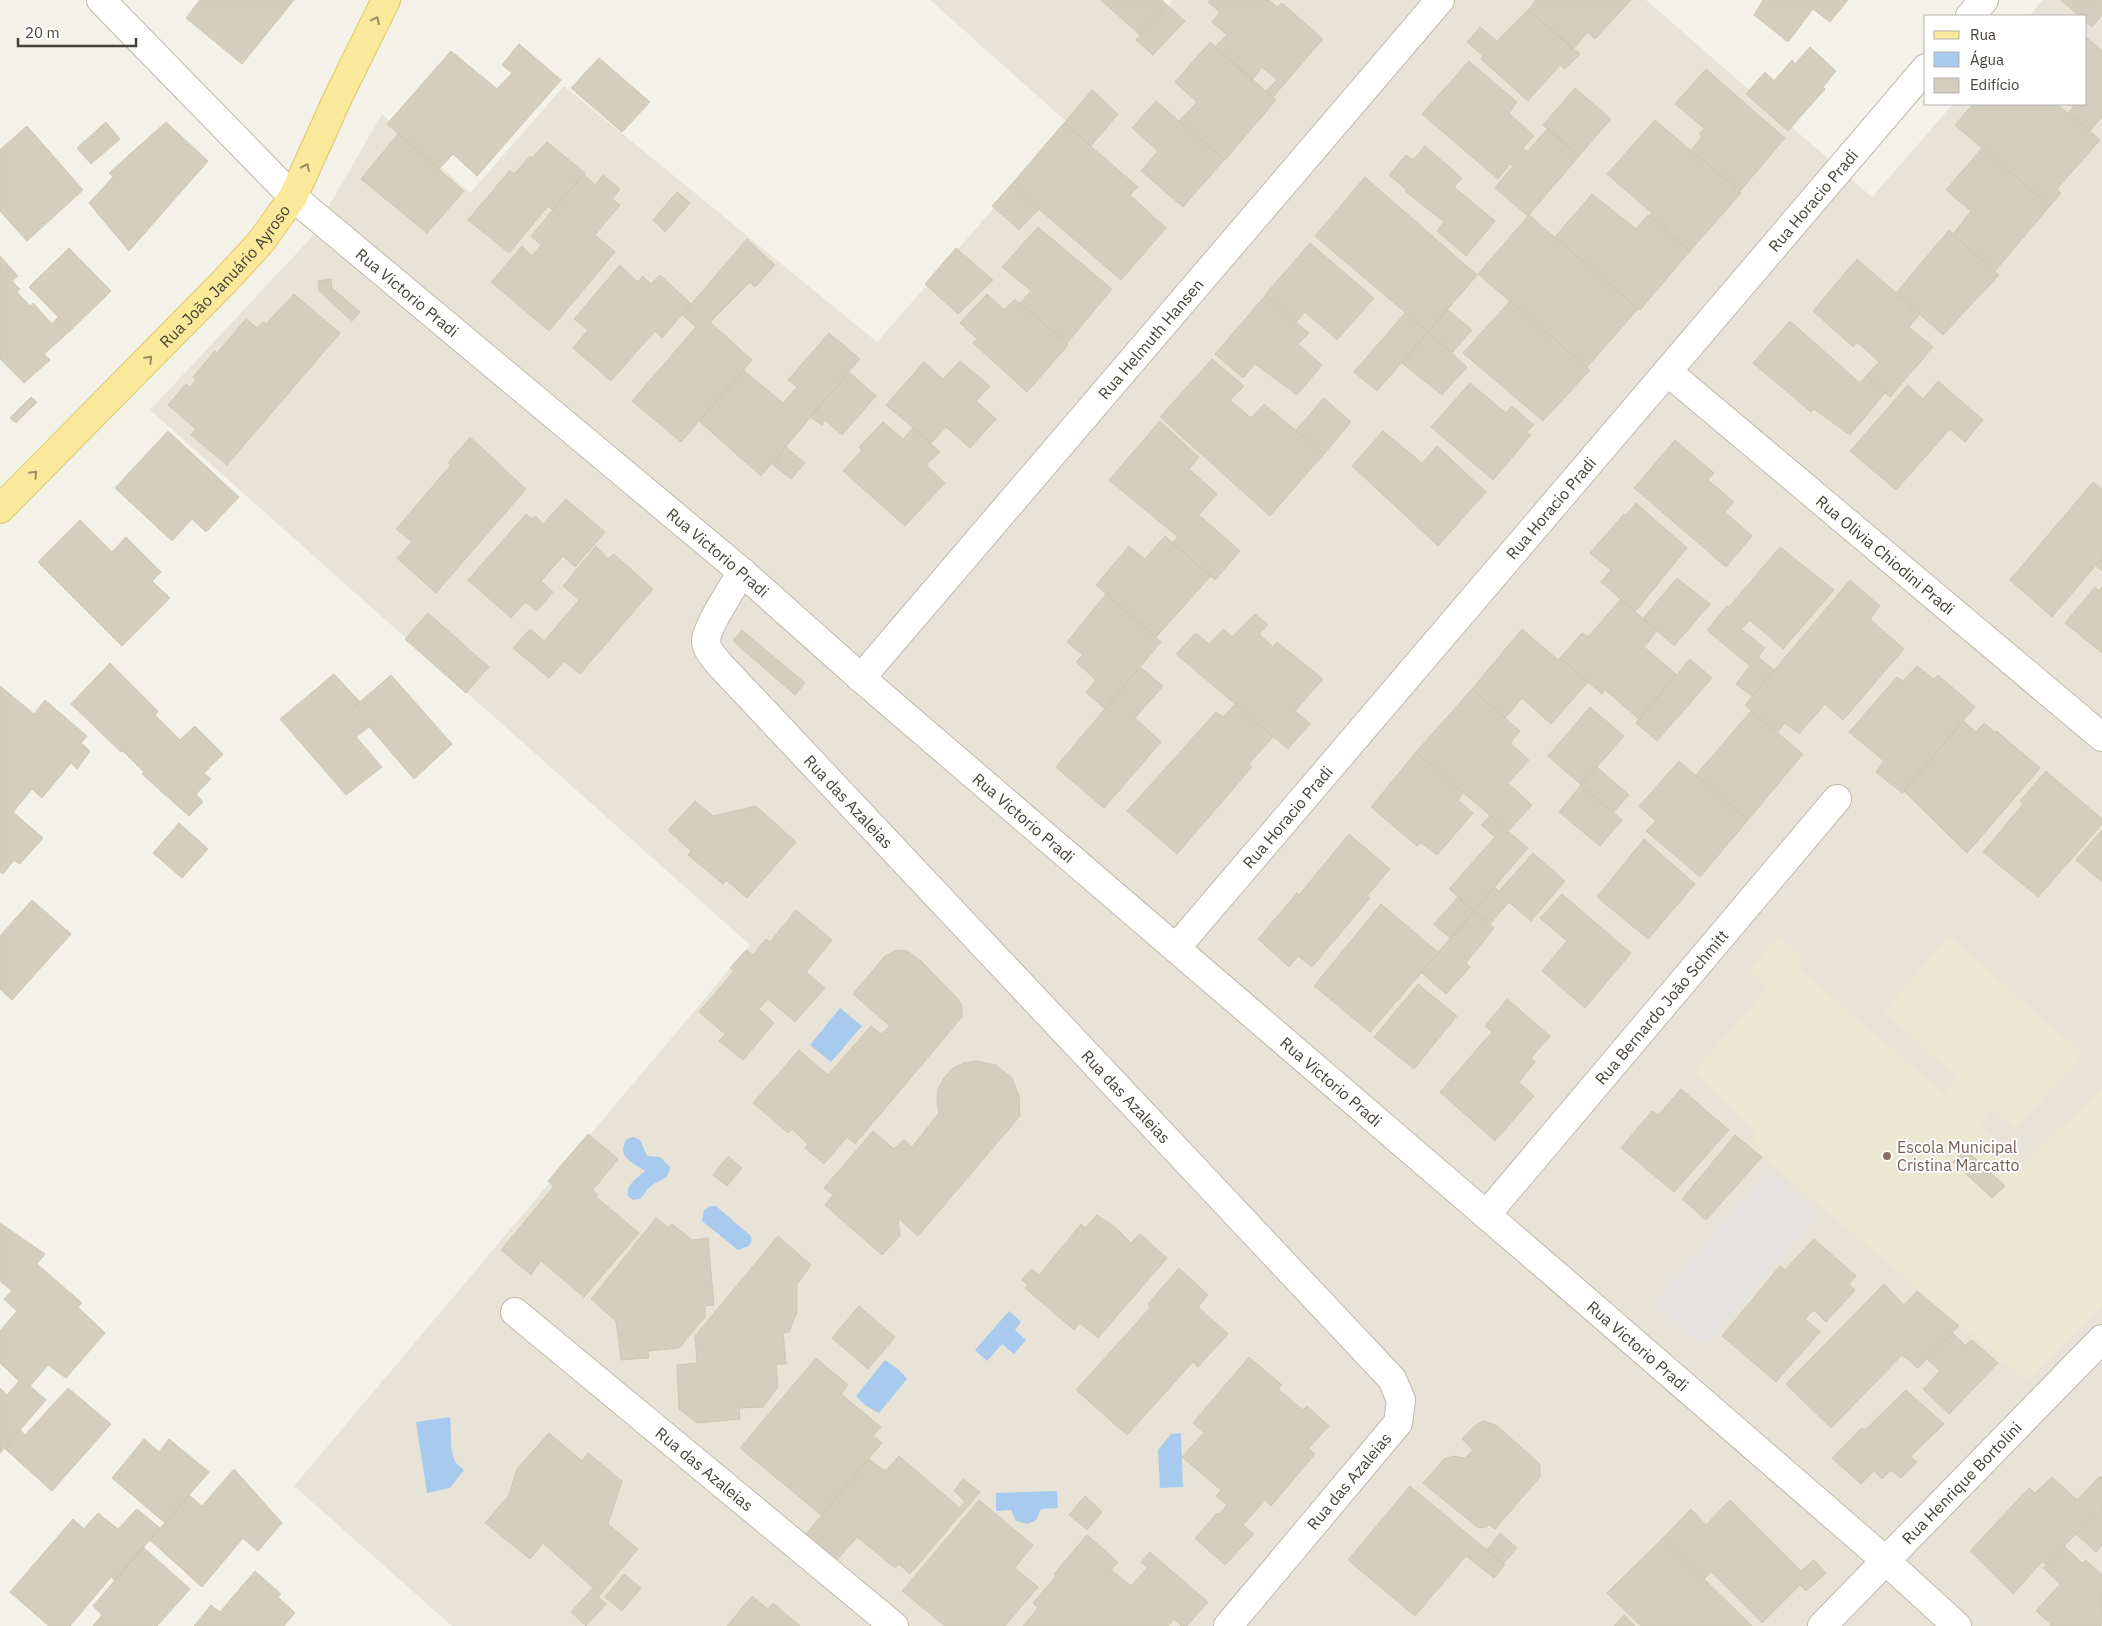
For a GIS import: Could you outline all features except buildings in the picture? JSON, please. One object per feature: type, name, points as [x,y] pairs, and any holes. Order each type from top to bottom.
[{"type":"main road","name":"Rua João Januário Ayroso","points":[[0,509],[244,262],[293,197],[340,93],[386,0]]},
{"type":"street","name":"Rua Victorio Pradi","points":[[101,0],[293,197],[742,572],[861,678],[1886,1561],[1957,1626]]},
{"type":"street","name":"Rua Helmuth Hansen","points":[[861,678],[1440,0]]},
{"type":"street","points":[[1971,15],[1984,0]]},
{"type":"street","name":"Rua Horacio Pradi","points":[[1176,948],[1924,70]]},
{"type":"street","name":"Rua Olivia Chiodini Pradi","points":[[1668,372],[2102,737]]},
{"type":"street","name":"Rua das Azaleias","points":[[742,572],[717,613],[706,640],[709,650],[722,667],[1392,1379],[1402,1400],[1398,1423],[1228,1626]]},
{"type":"street","name":"Rua Bernardo João Schmitt","points":[[1486,1215],[1837,799]]},
{"type":"street","name":"Rua das Azaleias","points":[[515,1312],[894,1626]]},
{"type":"street","name":"Rua Henrique Bortolini","points":[[1822,1626],[2102,1339]]},
{"type":"shaded area","points":[[930,0],[1114,0],[1147,29],[1173,0],[1646,0],[1872,197],[1952,105],[2087,105],[2087,15],[2030,15],[2043,0],[2102,0],[2102,1626],[452,1626],[294,1486],[750,945],[150,410],[310,239],[382,114],[470,193],[564,86],[877,342],[1068,123]]},
{"type":"shaded area","name":"Escola Municipal Cristina Marcatto","points":[[1949,936],[2083,1055],[2016,1128],[1991,1109],[1980,1127],[2023,1165],[2102,1089],[2102,1306],[2027,1381],[1750,1146],[1758,1134],[1694,1072],[1768,988],[1749,971],[1778,937],[1804,959],[1798,968],[1945,1095],[1957,1077],[1884,1012]]},
{"type":"shaded area","points":[[1769,1171],[1818,1215],[1704,1346],[1654,1303]]},
{"type":"water","points":[[840,1008],[862,1026],[831,1062],[810,1045]]},
{"type":"water","points":[[633,1137],[640,1140],[647,1156],[660,1157],[670,1167],[666,1177],[651,1186],[640,1199],[633,1200],[628,1196],[629,1188],[645,1171],[631,1162],[624,1154],[624,1145],[627,1139]]},
{"type":"water","points":[[710,1206],[716,1206],[751,1236],[752,1240],[749,1246],[738,1250],[702,1221],[704,1210]]},
{"type":"water","points":[[1009,1311],[1021,1322],[1015,1330],[1026,1340],[1014,1354],[1002,1344],[987,1361],[975,1350]]},
{"type":"water","points":[[885,1360],[898,1369],[907,1379],[879,1413],[866,1406],[856,1396]]},
{"type":"water","points":[[450,1417],[453,1456],[456,1463],[464,1470],[450,1488],[427,1493],[416,1422]]},
{"type":"water","points":[[1181,1433],[1183,1487],[1160,1488],[1158,1450],[1171,1434]]},
{"type":"water","points":[[1057,1491],[1058,1508],[1041,1509],[1036,1520],[1028,1524],[1016,1521],[1011,1510],[996,1511],[996,1493]]},
{"type":"place","name":"Escola Municipal Cristina Marcatto","points":[[1887,1156]]}]
